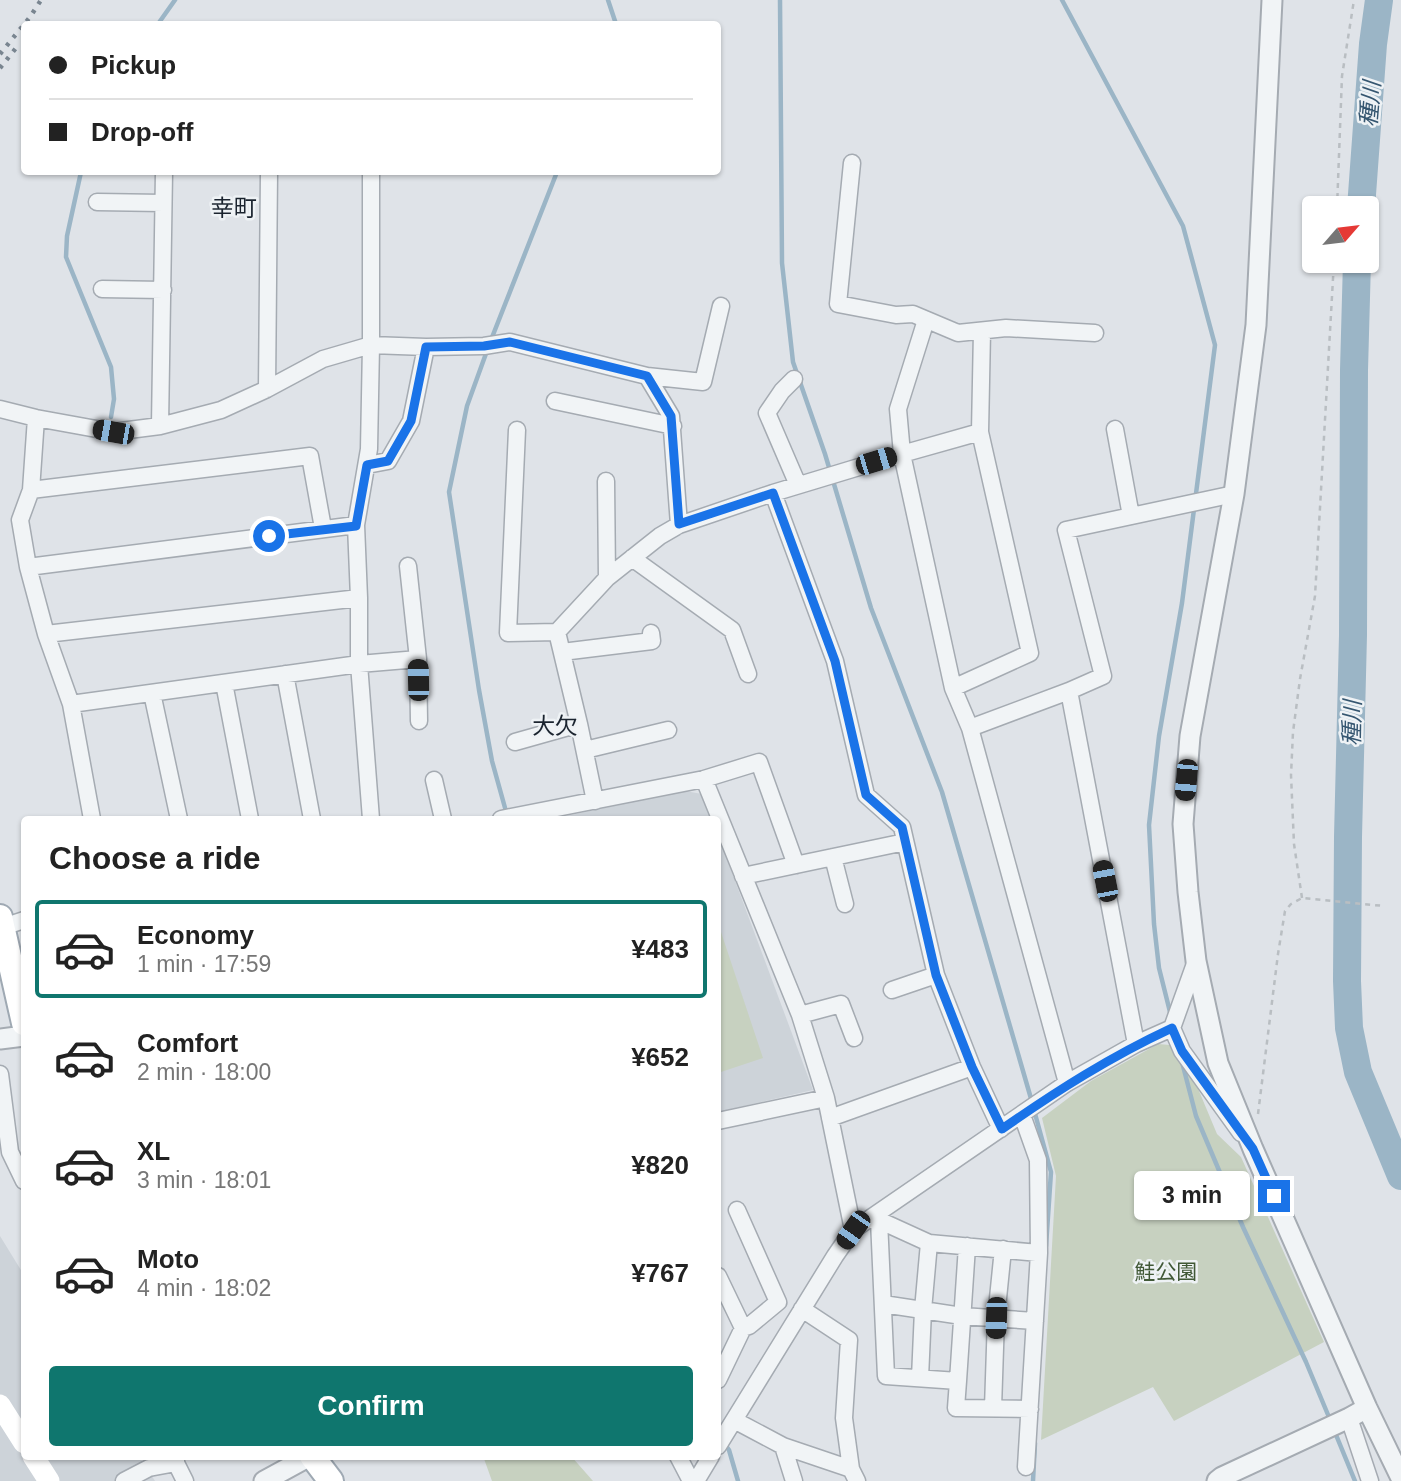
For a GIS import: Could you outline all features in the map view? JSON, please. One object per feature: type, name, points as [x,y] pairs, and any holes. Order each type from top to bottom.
[{"type":"main road","points":[[7,923],[21,1006]]},
{"type":"main road","points":[[0,1405],[21,1438]]},
{"type":"main road","points":[[35,1460],[48,1481]]},
{"type":"main road","points":[[314,1460],[331,1481]]},
{"type":"street","points":[[1272,0],[1256,325],[1234,494],[1189,749],[1182,824],[1196,961],[1218,1063],[1367,1408],[1401,1478]]},
{"type":"street","points":[[852,163],[838,304],[896,316],[913,314],[958,333],[1006,328],[1094,333]]},
{"type":"street","points":[[160,426],[164,175]]},
{"type":"street","points":[[267,389],[269,175]]},
{"type":"street","points":[[371,175],[371,345],[367,465],[356,526],[359,664],[371,816]]},
{"type":"street","points":[[97,202],[163,203]]},
{"type":"street","points":[[102,289],[163,290]]},
{"type":"street","points":[[0,409],[113,432],[160,426],[221,410],[323,359],[371,345],[484,346],[510,342],[647,376],[703,382],[721,306]]},
{"type":"street","points":[[926,320],[898,409],[902,454],[953,688],[970,728],[1068,1083]]},
{"type":"street","points":[[953,688],[1030,653],[980,432],[982,331]]},
{"type":"street","points":[[367,465],[388,461],[411,421],[426,347]]},
{"type":"street","points":[[647,376],[671,416],[679,524]]},
{"type":"street","points":[[794,379],[767,413],[798,485]]},
{"type":"street","points":[[555,401],[673,426]]},
{"type":"street","points":[[36,418],[31,490],[20,520],[28,567],[46,635],[71,704],[91,816]]},
{"type":"street","points":[[1115,429],[1131,516]]},
{"type":"street","points":[[517,430],[508,633],[557,632],[607,578],[679,524],[798,485],[980,432]]},
{"type":"street","points":[[31,490],[310,456],[323,528]]},
{"type":"street","points":[[606,481],[607,578]]},
{"type":"street","points":[[773,493],[835,661],[866,795],[902,827],[936,975],[972,1067],[1002,1129]]},
{"type":"street","points":[[970,728],[1103,676],[1066,530],[1234,494]]},
{"type":"street","points":[[28,567],[323,528],[356,526]]},
{"type":"street","points":[[632,558],[732,630],[748,674]]},
{"type":"street","points":[[408,566],[418,659],[419,721]]},
{"type":"street","points":[[46,635],[359,598]]},
{"type":"street","points":[[557,632],[595,801]]},
{"type":"street","points":[[562,652],[652,641],[650,633]]},
{"type":"street","points":[[71,704],[359,664],[418,659]]},
{"type":"street","points":[[285,674],[311,816]]},
{"type":"street","points":[[224,683],[249,816]]},
{"type":"street","points":[[1069,691],[1136,1044]]},
{"type":"street","points":[[152,693],[178,816]]},
{"type":"street","points":[[514,742],[579,723]]},
{"type":"street","points":[[585,750],[668,730]]},
{"type":"street","points":[[518,816],[704,779],[759,762],[796,865]]},
{"type":"street","points":[[704,779],[719,816]]},
{"type":"street","points":[[435,780],[442,816]]},
{"type":"street","points":[[721,821],[800,1015],[826,1098],[853,1230]]},
{"type":"street","points":[[743,876],[905,842]]},
{"type":"street","points":[[833,857],[845,904]]},
{"type":"street","points":[[1196,961],[1172,1028],[1182,1051],[1253,1149]]},
{"type":"street","points":[[892,990],[936,975]]},
{"type":"street","points":[[800,1015],[841,1004],[854,1038]]},
{"type":"street","points":[[721,1434],[734,1420],[853,1230],[875,1219],[1068,1083],[1136,1044],[1172,1028]]},
{"type":"street","points":[[0,1039],[21,1036]]},
{"type":"street","points":[[830,1118],[972,1067]]},
{"type":"street","points":[[0,1074],[10,1152],[21,1175]]},
{"type":"street","points":[[721,1120],[826,1098]]},
{"type":"street","points":[[1021,1115],[1038,1160],[1039,1253],[1026,1467]]},
{"type":"street","points":[[721,1374],[743,1328],[778,1302],[737,1210]]},
{"type":"street","points":[[875,1219],[929,1243],[1039,1253]]},
{"type":"street","points":[[875,1219],[886,1376],[958,1381]]},
{"type":"street","points":[[920,1378],[929,1243]]},
{"type":"street","points":[[967,1246],[956,1408],[1030,1409]]},
{"type":"street","points":[[993,1408],[996,1318],[1003,1249]]},
{"type":"street","points":[[721,1282],[743,1328]]},
{"type":"street","points":[[883,1304],[962,1316],[1035,1321]]},
{"type":"street","points":[[802,1309],[849,1340],[844,1418],[854,1475]]},
{"type":"street","points":[[1217,1481],[1367,1408]]},
{"type":"street","points":[[1349,1418],[1370,1481]]},
{"type":"street","points":[[734,1420],[783,1446],[854,1475]]},
{"type":"street","points":[[783,1446],[794,1481]]},
{"type":"street","points":[[124,1481],[149,1468],[173,1460]]},
{"type":"street","points":[[176,1460],[185,1481]]},
{"type":"street","points":[[264,1481],[303,1460]]},
{"type":"street","points":[[680,1460],[693,1481],[708,1460]]},
{"type":"path","points":[[1337,196],[1342,76],[1354,0]]},
{"type":"path","points":[[1302,898],[1294,844],[1291,775],[1300,679],[1315,596],[1333,273]]},
{"type":"path","points":[[1253,1149],[1285,911],[1302,898],[1384,906]]},
{"type":"shaded area","points":[[685,791],[702,794],[710,816],[566,816]]},
{"type":"shaded area","points":[[721,843],[813,1090],[721,1111]]},
{"type":"shaded area","points":[[0,1236],[21,1270],[21,1460],[142,1460],[155,1481],[0,1481]]},
{"type":"green space","points":[[721,932],[763,1058],[721,1072]]},
{"type":"green space","name":"鮭公園","points":[[1158,1044],[1170,1045],[1189,1067],[1217,1134],[1241,1157],[1324,1342],[1174,1421],[1153,1387],[1041,1440],[1056,1176],[1042,1118],[1091,1081]]},
{"type":"green space","points":[[484,1460],[575,1460],[593,1481],[492,1481]]},
{"type":"waterway","points":[[160,21],[175,0]]},
{"type":"waterway","points":[[608,0],[615,21]]},
{"type":"waterway","points":[[780,0],[782,263],[793,362],[825,454],[871,608],[942,792],[1032,1102]]},
{"type":"waterway","points":[[1062,0],[1183,226],[1215,345],[1182,603],[1159,736],[1149,825],[1159,968],[1171,1016]]},
{"type":"waterway","name":"種川","points":[[1362,196],[1373,44],[1379,0]]},
{"type":"waterway","points":[[80,175],[67,236],[66,257],[111,367],[114,399],[111,417]]},
{"type":"waterway","points":[[491,340],[556,175]]},
{"type":"waterway","name":"種川","points":[[1357,273],[1348,837],[1349,1028],[1358,1072],[1401,1176]]},
{"type":"waterway","points":[[488,348],[467,406],[449,492],[479,690],[492,761],[507,815]]},
{"type":"waterway","points":[[1182,1062],[1196,1116],[1331,1422]]},
{"type":"waterway","points":[[1034,1110],[1051,1172],[1046,1246]]},
{"type":"waterway","points":[[1334,1430],[1355,1481]]},
{"type":"waterway","points":[[724,1443],[729,1450],[738,1481]]},
{"type":"waterway","points":[[1033,1481],[1035,1443]]},
{"type":"railway","points":[[27,21],[41,0]]},
{"type":"railway","points":[[0,54],[21,28]]},
{"type":"railway","points":[[0,68],[16,48]]},
{"type":"district","name":"幸町","points":[[234,208]]},
{"type":"district","name":"大欠","points":[[555,726]]},
{"type":"route","points":[[269,536],[356,526],[367,465],[388,461],[411,421],[426,347],[484,346],[510,342],[647,376],[671,416],[679,524],[773,493],[835,661],[866,795],[902,827],[936,975],[972,1067],[1002,1129],[1068,1083],[1136,1044],[1172,1028],[1182,1051],[1253,1149],[1274,1196]]}]
